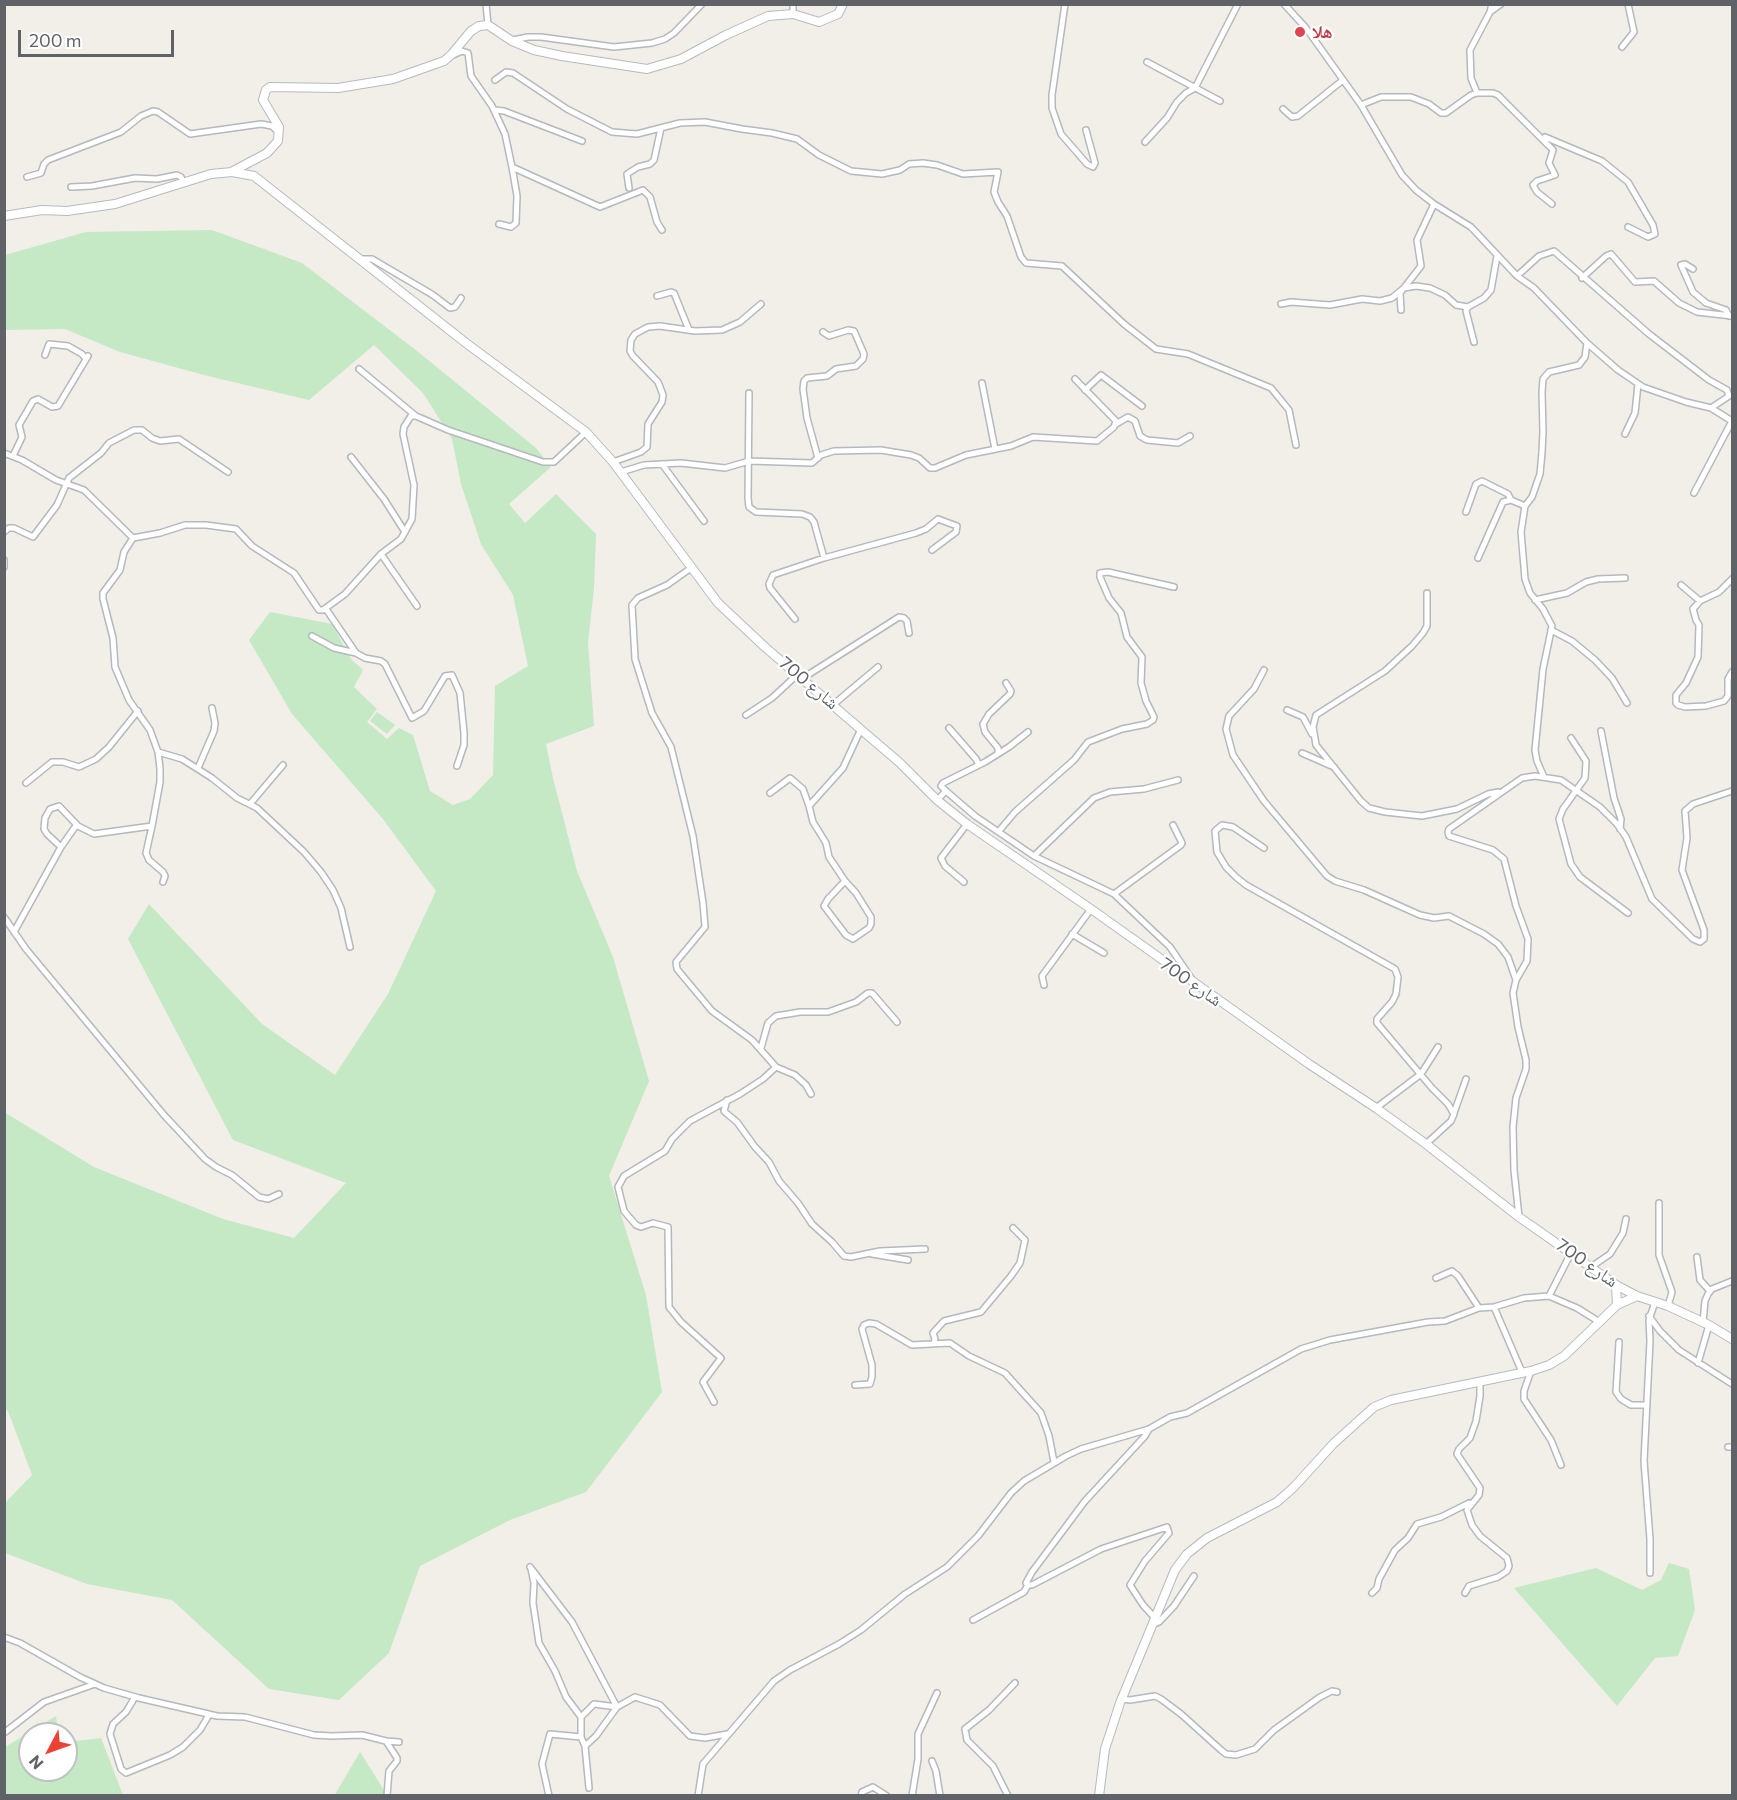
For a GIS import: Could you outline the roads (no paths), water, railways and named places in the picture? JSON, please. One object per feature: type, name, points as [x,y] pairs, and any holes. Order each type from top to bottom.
[{"type":"main road","points":[[232,172],[274,147],[278,141],[280,133],[277,122],[263,100],[263,95],[270,87],[338,88],[372,83],[423,69],[444,61],[475,28],[488,25],[534,50],[647,69],[681,59],[754,21],[778,14],[793,14],[819,22],[838,14],[843,4]]},
{"type":"main road","points":[[248,163],[254,176]]},
{"type":"main road","points":[[4,216],[35,211],[67,211],[115,204],[211,174],[232,172],[254,176]]},
{"type":"main road","name":"شارع 700","points":[[254,176],[466,343],[586,432],[621,472],[718,603],[766,648],[900,763],[937,800],[967,824],[1092,909],[1195,985],[1376,1108],[1519,1217],[1616,1285],[1637,1296],[1668,1306],[1732,1339]]},
{"type":"main road","points":[[1616,1285],[1617,1305]]},
{"type":"main road","points":[[1099,1796],[1105,1749],[1122,1699],[1175,1570],[1187,1554],[1207,1539],[1269,1507],[1284,1496],[1366,1413],[1391,1400],[1549,1365],[1564,1356],[1617,1305],[1637,1296]]},
{"type":"street","points":[[486,4],[488,25]]},
{"type":"street","points":[[512,40],[541,37],[614,47],[652,43],[674,33],[702,4]]},
{"type":"street","points":[[793,4],[793,14]]},
{"type":"street","points":[[1065,4],[1052,95],[1053,108],[1061,134],[1087,164],[1093,167],[1095,163],[1086,130]]},
{"type":"street","points":[[1145,142],[1167,118],[1177,102],[1195,88],[1238,4]]},
{"type":"street","points":[[1477,93],[1469,72],[1470,50],[1492,4]]},
{"type":"street","points":[[1490,12],[1501,4]]},
{"type":"street","points":[[1622,47],[1634,32],[1628,4]]},
{"type":"street","points":[[1285,5],[1306,28],[1361,105],[1402,176],[1416,190],[1472,227],[1516,276],[1534,288],[1587,343],[1618,370],[1638,384],[1657,393],[1711,408],[1732,422],[1694,493]]},
{"type":"street","points":[[451,55],[462,51],[468,53],[471,76],[494,110],[505,134],[517,196],[516,223],[511,227],[499,224]]},
{"type":"street","points":[[1147,62],[1220,101]]},
{"type":"street","points":[[495,80],[506,72],[513,73],[567,109],[612,132],[637,134],[680,123],[705,122],[772,133],[801,141],[819,155],[845,169],[860,173],[882,174],[900,170],[909,164],[923,163],[963,174],[998,172],[994,192],[1007,216],[1021,257],[1026,262],[1062,266],[1124,324],[1156,349],[1188,354],[1271,388],[1289,410],[1296,445]]},
{"type":"street","points":[[1283,109],[1292,117],[1298,116],[1343,80]]},
{"type":"street","points":[[1361,105],[1381,97],[1411,97],[1443,113],[1477,93],[1490,92],[1498,95],[1553,150],[1549,163],[1555,173],[1554,176],[1535,182],[1534,188],[1552,204]]},
{"type":"street","points":[[494,110],[504,111],[582,141]]},
{"type":"street","points":[[27,177],[40,173],[48,160],[121,132],[141,116],[153,111],[190,134],[261,124],[272,126],[280,133]]},
{"type":"street","points":[[629,188],[627,174],[654,160],[661,128]]},
{"type":"street","points":[[1540,136],[1602,161],[1628,182],[1653,225],[1655,234],[1648,237],[1628,227]]},
{"type":"street","points":[[512,167],[600,207],[643,190],[650,197],[657,222],[662,230]]},
{"type":"street","points":[[71,187],[177,175],[184,183]]},
{"type":"street","points":[[1401,310],[1400,293],[1420,266],[1417,240],[1434,204]]},
{"type":"street","points":[[1516,276],[1539,256],[1554,251],[1582,278],[1649,334],[1709,380],[1727,390],[1729,396],[1711,408]]},
{"type":"street","points":[[1582,278],[1611,254],[1635,282],[1654,281],[1689,309],[1704,314],[1731,316]]},
{"type":"street","points":[[1281,304],[1291,302],[1330,305],[1362,299],[1380,301],[1392,298],[1404,288],[1416,285],[1445,295],[1456,305],[1468,307],[1484,298],[1491,290],[1497,256]]},
{"type":"street","points":[[360,259],[372,259],[433,295],[450,308],[455,307],[461,298]]},
{"type":"street","points":[[1693,269],[1685,264],[1681,265],[1693,292],[1706,303],[1726,310],[1731,316]]},
{"type":"street","points":[[657,296],[674,293],[689,330]]},
{"type":"street","points":[[613,462],[641,452],[647,447],[648,424],[662,402],[663,395],[658,382],[630,351],[635,334],[648,327],[660,326],[714,332],[732,327],[761,304]]},
{"type":"street","points":[[1468,307],[1466,316],[1474,342]]},
{"type":"street","points":[[818,458],[807,418],[804,381],[807,378],[827,376],[836,369],[856,366],[863,360],[864,354],[854,332],[848,330],[832,336],[823,332]]},
{"type":"street","points":[[1544,777],[1535,750],[1543,669],[1552,626],[1530,593],[1525,579],[1521,532],[1525,506],[1532,497],[1540,474],[1543,379],[1550,372],[1579,365],[1585,357],[1587,343]]},
{"type":"street","points":[[13,456],[22,437],[20,425],[33,401],[38,399],[52,407],[58,406],[87,358],[68,346],[49,344],[45,355]]},
{"type":"street","points":[[359,369],[416,416],[448,430],[543,462],[554,462],[586,432]]},
{"type":"street","points":[[1085,390],[1101,375],[1142,405]]},
{"type":"street","points":[[1075,380],[1114,418],[1116,424]]},
{"type":"street","points":[[982,383],[995,449]]},
{"type":"street","points":[[1624,434],[1635,413],[1638,384]]},
{"type":"street","points":[[749,393],[748,504],[751,510],[756,512],[802,514],[810,517],[814,522],[824,558]]},
{"type":"street","points":[[163,882],[165,876],[163,872],[149,860],[146,853],[160,782],[158,752],[150,730],[129,700],[115,667],[113,638],[103,599],[104,593],[120,570],[122,557],[133,538],[185,525],[236,529],[252,546],[294,573],[319,610],[326,609],[345,594],[381,554],[401,538],[412,519],[414,485],[403,434],[408,420],[411,416],[416,416]]},
{"type":"street","points":[[621,472],[634,466],[681,463],[725,468],[749,461],[812,463],[834,451],[880,450],[911,455],[919,458],[930,468],[935,468],[966,455],[1011,446],[1033,437],[1097,441],[1116,424],[1128,417],[1135,421],[1140,436],[1147,441],[1178,443],[1190,436]]},
{"type":"street","points":[[4,532],[9,528],[14,528],[32,538],[57,505],[69,478],[110,443],[134,430],[142,430],[160,441],[179,439],[228,472]]},
{"type":"street","points":[[4,453],[26,461],[47,476],[84,490],[133,538]]},
{"type":"street","points":[[351,457],[384,499],[405,532]]},
{"type":"street","points":[[663,464],[704,521]]},
{"type":"street","points":[[1466,512],[1476,484],[1482,481],[1508,494],[1511,500]]},
{"type":"street","points":[[1478,558],[1503,502],[1511,500],[1525,506]]},
{"type":"street","points":[[795,619],[770,588],[769,584],[773,575],[824,558],[916,533],[926,529],[938,519],[956,525],[956,532],[932,550]]},
{"type":"street","points":[[381,554],[417,606]]},
{"type":"street","points":[[4,560],[4,567]]},
{"type":"street","points":[[691,568],[667,585],[638,598],[632,605],[635,659],[652,713],[671,747],[693,836],[703,903],[705,927],[676,962],[677,969],[712,1011],[761,1048],[776,1066],[795,1075],[806,1085],[811,1094]]},
{"type":"street","points":[[999,831],[1015,812],[1074,760],[1088,742],[1122,729],[1147,724],[1154,717],[1141,683],[1142,657],[1127,637],[1121,614],[1109,598],[1100,573],[1107,572],[1174,587]]},
{"type":"street","points":[[1535,600],[1567,593],[1586,582],[1598,579],[1625,578]]},
{"type":"street","points":[[1732,579],[1719,592],[1700,601],[1693,609],[1700,625],[1698,657],[1689,677],[1676,695],[1676,703],[1684,707],[1706,706],[1724,700],[1728,696],[1728,680],[1732,672]]},
{"type":"street","points":[[1681,585],[1700,601]]},
{"type":"street","points":[[1427,593],[1426,626],[1420,637],[1385,671],[1316,715],[1312,727],[1316,745],[1369,808],[1395,814],[1422,816],[1458,809],[1488,794],[1500,792]]},
{"type":"street","points":[[326,609],[356,652],[365,658],[385,664],[412,718],[424,711],[445,676],[452,675],[460,693],[464,733],[464,745],[457,766]]},
{"type":"street","points":[[746,715],[801,676],[898,617],[907,621],[909,633]]},
{"type":"street","points":[[1551,630],[1572,641],[1595,660],[1612,678],[1627,704]]},
{"type":"street","points":[[312,636],[334,648],[356,652]]},
{"type":"street","points":[[834,704],[878,667]]},
{"type":"street","points":[[1264,670],[1254,689],[1229,716],[1226,729],[1233,755],[1264,801],[1327,876],[1420,915],[1434,918],[1449,916],[1491,939],[1508,957],[1516,980]]},
{"type":"street","points":[[998,753],[998,748],[985,732],[982,724],[1010,694],[1011,691],[1006,683]]},
{"type":"street","points":[[198,768],[214,730],[212,708]]},
{"type":"street","points":[[1287,710],[1303,717],[1315,738]]},
{"type":"street","points":[[26,783],[52,762],[63,762],[79,767],[96,759],[109,747],[138,711]]},
{"type":"street","points":[[949,728],[979,765]]},
{"type":"street","points":[[808,806],[843,768],[861,729]]},
{"type":"street","points":[[1601,731],[1612,791],[1621,819],[1620,829]]},
{"type":"street","points":[[1028,732],[979,765],[943,783],[945,791],[975,816],[1034,856],[1114,894],[1170,947],[1195,985]]},
{"type":"street","points":[[1571,738],[1586,761],[1585,778],[1575,790],[1559,819],[1571,864],[1580,877],[1628,914]]},
{"type":"street","points":[[158,752],[183,759],[198,768],[237,798],[256,808],[304,852],[321,872],[341,908],[350,947]]},
{"type":"street","points":[[1302,753],[1335,768]]},
{"type":"street","points":[[250,804],[283,765]]},
{"type":"street","points":[[1519,1217],[1514,1170],[1513,1127],[1516,1098],[1526,1069],[1526,1060],[1513,999],[1516,980],[1524,968],[1529,946],[1504,859],[1493,850],[1452,837],[1448,832],[1522,778],[1544,777],[1562,780],[1600,807],[1620,829],[1626,837],[1652,899],[1700,942],[1704,939],[1704,930],[1682,870],[1687,838],[1684,811],[1693,804],[1732,791]]},
{"type":"street","points":[[770,793],[790,778],[803,789],[813,822],[826,843],[829,857],[856,893],[871,920],[869,928],[853,939],[846,935],[824,906],[845,881]]},
{"type":"street","points":[[1034,856],[1094,798],[1110,792],[1144,789],[1178,780]]},
{"type":"street","points":[[937,800],[945,791]]},
{"type":"street","points":[[61,847],[44,829],[45,818],[55,806],[59,806],[78,826],[94,834],[152,826]]},
{"type":"street","points":[[964,882],[945,866],[941,858],[967,824]]},
{"type":"street","points":[[1114,894],[1182,843],[1173,825]]},
{"type":"street","points":[[1264,848],[1233,827],[1222,825],[1215,831],[1217,852],[1226,867],[1236,877],[1395,969],[1398,977],[1396,994],[1377,1021],[1386,1035],[1448,1104],[1454,1114]]},
{"type":"street","points":[[14,932],[71,830],[78,826]]},
{"type":"street","points":[[1044,985],[1042,976],[1092,909]]},
{"type":"street","points":[[4,917],[26,949],[164,1115],[205,1159],[232,1175],[259,1197],[268,1199],[279,1194]]},
{"type":"street","points":[[1072,934],[1104,953]]},
{"type":"street","points":[[761,1048],[768,1023],[776,1016],[800,1012],[828,1012],[856,1002],[868,993],[872,993],[897,1022]]},
{"type":"street","points":[[1376,1108],[1421,1074],[1438,1047]]},
{"type":"street","points":[[714,1402],[703,1382],[721,1358],[681,1322],[669,1307],[668,1227],[653,1223],[640,1227],[636,1225],[624,1211],[618,1189],[624,1176],[665,1151],[672,1139],[690,1121],[763,1079],[776,1066]]},
{"type":"street","points":[[1426,1144],[1451,1121],[1466,1079]]},
{"type":"street","points":[[728,1099],[724,1111],[737,1122],[769,1162],[779,1181],[812,1224],[844,1256],[851,1257],[880,1251],[925,1250]]},
{"type":"street","points":[[1659,1203],[1659,1256],[1672,1292],[1668,1306]]},
{"type":"street","points":[[1591,1267],[1610,1254],[1623,1233],[1626,1219]]},
{"type":"street","points":[[934,1343],[933,1333],[936,1328],[944,1322],[981,1312],[1020,1263],[1025,1240],[1013,1228]]},
{"type":"street","points":[[1549,1296],[1571,1253]]},
{"type":"street","points":[[872,1254],[908,1260]]},
{"type":"street","points":[[1697,1257],[1700,1280],[1710,1291]]},
{"type":"street","points":[[1436,1278],[1452,1271],[1458,1276],[1479,1308]]},
{"type":"street","points":[[1698,1364],[1706,1324],[1705,1301],[1710,1291],[1732,1281]]},
{"type":"street","points":[[698,1796],[703,1764],[774,1681],[839,1644],[905,1594],[947,1567],[978,1536],[1024,1480],[1054,1462],[1081,1449],[1149,1429],[1170,1417],[1191,1410],[1306,1346],[1349,1335],[1445,1321],[1479,1308],[1494,1307],[1524,1298],[1549,1296],[1599,1321]]},
{"type":"street","points":[[1650,1573],[1645,1476],[1649,1316],[1655,1302]]},
{"type":"street","points":[[1494,1307],[1526,1371],[1524,1399],[1551,1440],[1561,1465]]},
{"type":"street","points":[[1649,1316],[1667,1339],[1698,1364],[1732,1384]]},
{"type":"street","points":[[855,1385],[870,1384],[872,1377],[872,1365],[862,1329],[864,1325],[876,1324],[912,1345],[950,1343],[969,1356],[1005,1373],[1041,1413],[1050,1436],[1054,1462]]},
{"type":"street","points":[[1619,1342],[1616,1392],[1621,1399],[1631,1405],[1647,1405]]},
{"type":"street","points":[[1465,1593],[1469,1586],[1498,1577],[1507,1571],[1509,1566],[1507,1558],[1480,1536],[1472,1525],[1467,1510],[1479,1495],[1480,1488],[1457,1452],[1470,1438],[1473,1431],[1479,1402],[1480,1380]]},
{"type":"street","points":[[1029,1586],[1026,1583],[1028,1578],[1067,1524],[1149,1429]]},
{"type":"street","points":[[1371,1593],[1377,1588],[1395,1550],[1408,1538],[1417,1524],[1441,1517],[1474,1501]]},
{"type":"street","points":[[973,1620],[1024,1592],[1029,1586],[1101,1549],[1167,1527],[1169,1533],[1145,1561],[1130,1585],[1153,1621],[1159,1622],[1174,1606],[1194,1576]]},
{"type":"street","points":[[589,1788],[585,1746],[581,1737],[581,1716],[566,1697],[555,1671],[538,1643],[533,1603],[534,1583],[530,1567],[572,1622],[617,1707]]},
{"type":"street","points":[[4,1637],[95,1684],[135,1697],[209,1714],[245,1717],[314,1735],[362,1735],[399,1742]]},
{"type":"street","points":[[1008,1796],[993,1766],[967,1740],[965,1729],[989,1710],[1014,1683]]},
{"type":"street","points":[[4,1733],[44,1702],[95,1684]]},
{"type":"street","points":[[1122,1699],[1155,1696],[1181,1714],[1221,1750],[1236,1755],[1255,1749],[1274,1730],[1320,1697],[1332,1691],[1337,1692]]},
{"type":"street","points":[[912,1796],[918,1759],[918,1734],[938,1693]]},
{"type":"street","points":[[135,1697],[126,1712],[113,1725],[110,1734],[121,1768],[126,1773],[183,1747],[200,1730],[209,1714]]},
{"type":"street","points":[[585,1746],[596,1736],[617,1707],[635,1697],[660,1705],[690,1736],[705,1738],[728,1734]]},
{"type":"street","points":[[581,1716],[594,1704],[617,1707]]},
{"type":"street","points":[[549,1796],[542,1764],[550,1734],[581,1737]]},
{"type":"street","points":[[386,1741],[398,1758],[389,1771],[387,1796]]},
{"type":"street","points":[[932,1761],[936,1771],[939,1796]]},
{"type":"street","points":[[861,1796],[862,1791],[873,1787],[887,1796]]},
{"type":"place","name":"هلا","points":[[1300,32]]}]
